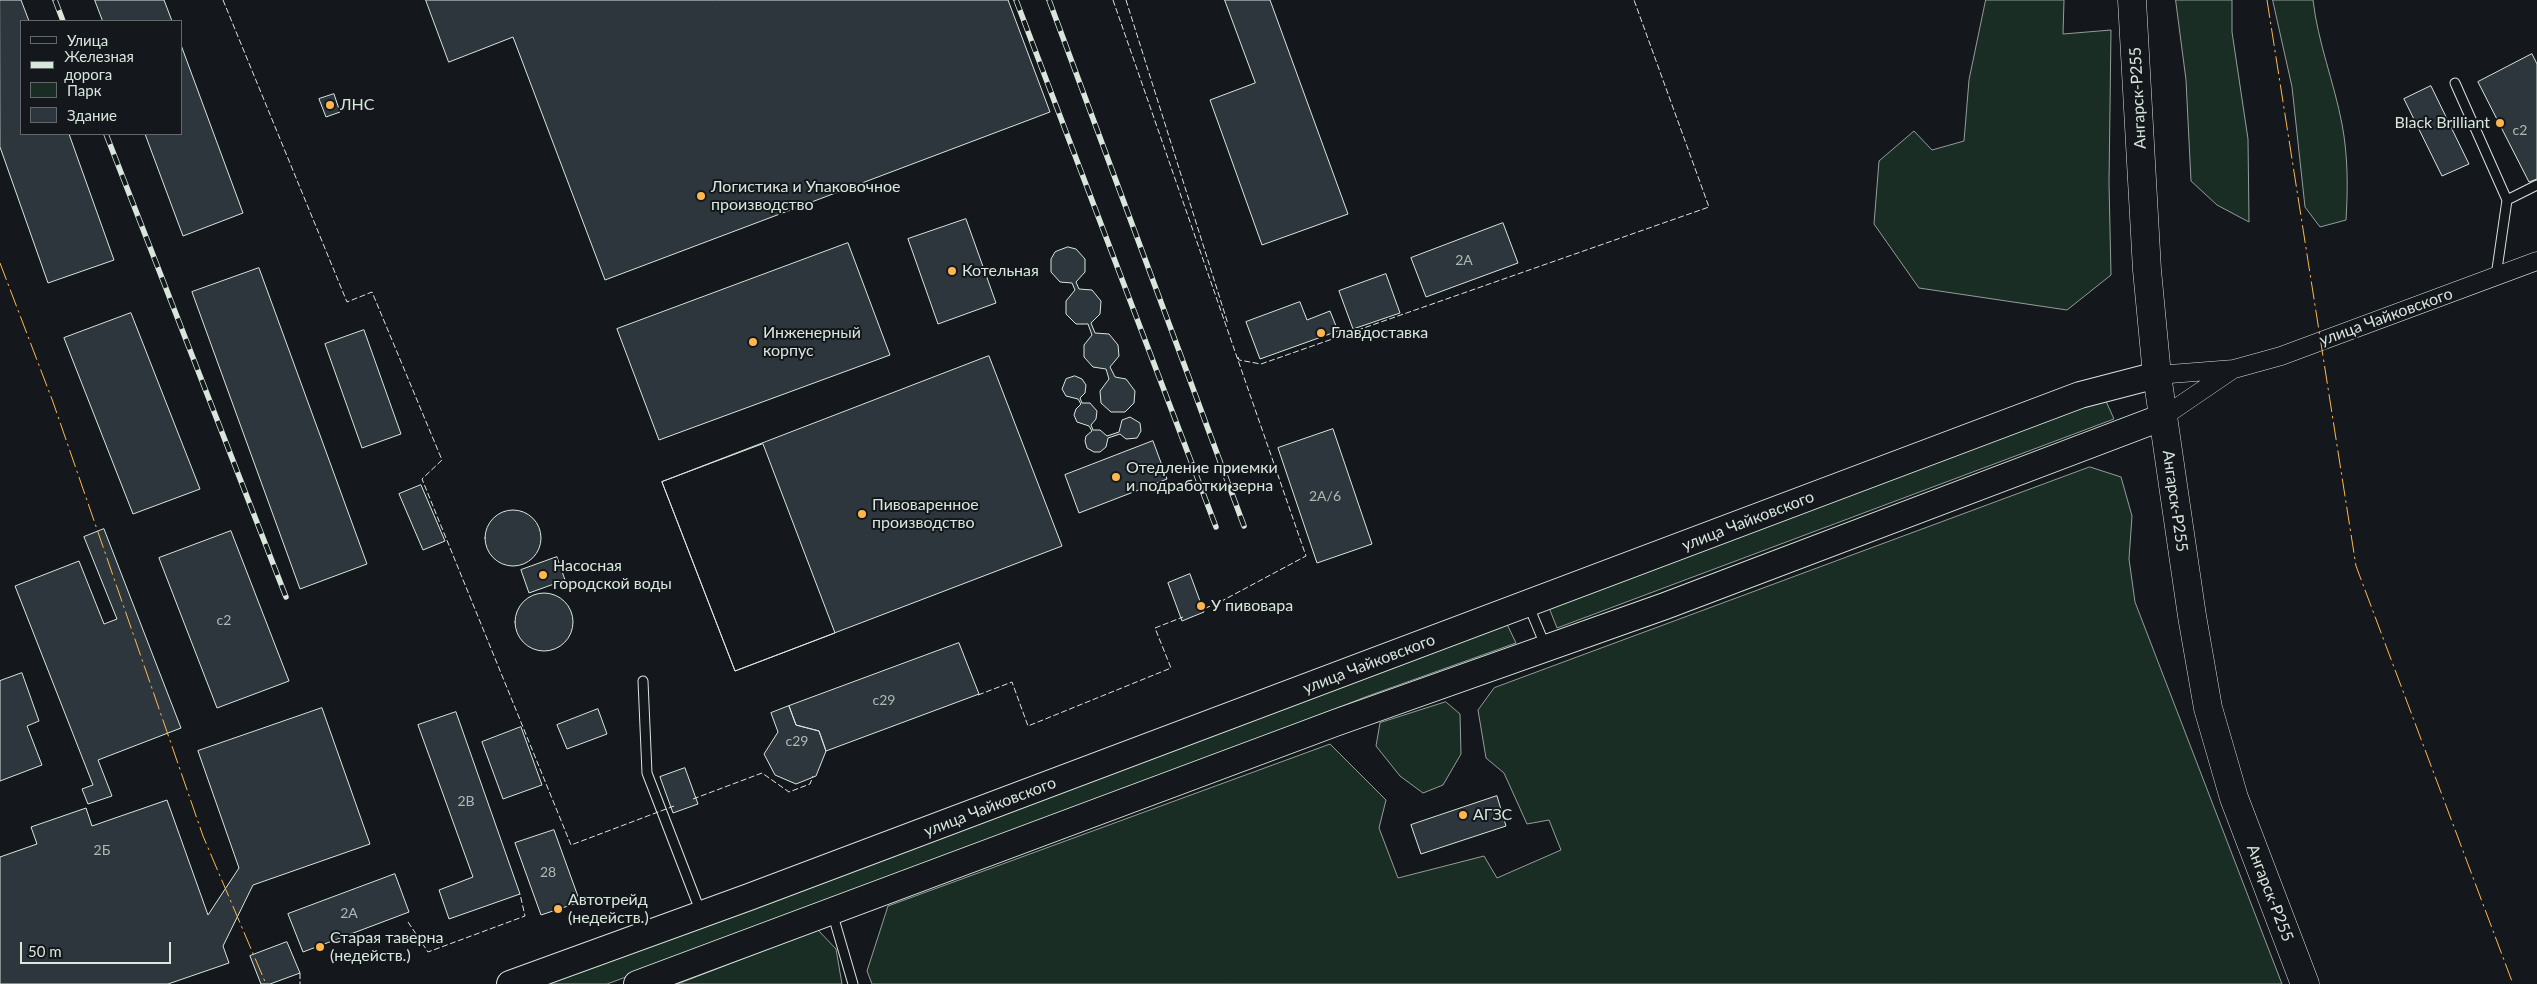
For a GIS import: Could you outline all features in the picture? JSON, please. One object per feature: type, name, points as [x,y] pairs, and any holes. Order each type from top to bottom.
[{"type":"main road","name":"Ангарск-Р255","points":[[2132,0],[2147,270],[2157,375],[2192,616],[2208,708],[2234,798],[2305,984]]},
{"type":"main road","name":"улица Чайковского","points":[[510,984],[702,914],[2080,395],[2157,375]]},
{"type":"main road","name":"улица Чайковского","points":[[637,984],[1335,723],[1665,606],[2163,416]]},
{"type":"street","name":"улица Чайковского","points":[[2157,375],[2234,368],[2281,356],[2537,261]]},
{"type":"street","name":"улица Чайковского","points":[[2163,416],[2234,368]]},
{"type":"lane","points":[[2455,83],[2507,200],[2496,276]]},
{"type":"lane","points":[[2507,200],[2537,185]]},
{"type":"lane","points":[[1528,604],[1546,648]]},
{"type":"lane","points":[[643,681],[647,773],[702,914]]},
{"type":"lane","points":[[832,912],[853,984]]},
{"type":"green space","points":[[1986,0],[2064,0],[2063,34],[2111,30],[2109,183],[2111,275],[2067,310],[1919,288],[1874,224],[1879,161],[1914,131],[1932,150],[1964,141],[1969,80]]},
{"type":"green space","points":[[2176,0],[2232,0],[2232,32],[2248,139],[2249,222],[2217,205],[2191,181],[2186,80]]},
{"type":"green space","points":[[2273,0],[2313,0],[2315,16],[2342,124],[2347,172],[2346,220],[2320,227],[2305,207],[2292,87]]},
{"type":"green space","points":[[2105,399],[2114,419],[1557,628],[1548,605]]},
{"type":"green space","points":[[2090,467],[2121,477],[2132,516],[2129,559],[2135,602],[2282,984],[872,984],[867,971],[888,906],[1330,744],[1386,800],[1379,828],[1398,878],[1484,856],[1497,878],[1561,850],[1549,820],[1527,824],[1504,773],[1486,758],[1478,710],[1494,688]]},
{"type":"green space","points":[[1506,622],[1516,643],[1368,696],[977,847],[607,984],[543,984]]},
{"type":"green space","points":[[1446,702],[1460,714],[1461,754],[1443,785],[1423,793],[1400,776],[1376,746],[1380,723]]},
{"type":"green space","points":[[818,930],[836,949],[842,984],[678,984]]},
{"type":"building","points":[[0,0],[21,0],[29,20],[20,20],[20,135],[69,135],[114,260],[48,283],[0,147]]},
{"type":"building","points":[[95,0],[164,0],[172,20],[103,20]]},
{"type":"building","name":"Логистика и Упаковочное производство","points":[[426,0],[1008,0],[1050,112],[605,280],[513,37],[449,62]]},
{"type":"building","points":[[1225,0],[1270,0],[1348,214],[1262,245],[1210,100],[1255,83]]},
{"type":"building","points":[[182,48],[243,213],[183,236],[145,135],[182,135]]},
{"type":"building","points":[[2532,54],[2537,64],[2537,179],[2529,182],[2478,82]]},
{"type":"building","points":[[2431,86],[2469,164],[2442,176],[2404,99]]},
{"type":"building","name":"ЛНС","points":[[334,94],[340,112],[326,117],[319,99]]},
{"type":"building","name":"Котельная","points":[[966,219],[996,303],[938,324],[908,239]]},
{"type":"building","points":[[1503,223],[1518,263],[1426,297],[1411,258]]},
{"type":"building","name":"Инженерный корпус","points":[[848,243],[890,355],[659,440],[617,329]]},
{"type":"building","points":[[1068,247],[1076,249],[1085,259],[1085,272],[1076,282],[1079,289],[1092,290],[1101,301],[1100,314],[1091,323],[1095,333],[1109,334],[1118,345],[1119,356],[1110,367],[1115,377],[1126,379],[1135,391],[1134,403],[1125,412],[1111,412],[1101,403],[1100,391],[1109,379],[1106,369],[1093,367],[1084,357],[1084,345],[1092,335],[1088,324],[1076,324],[1066,314],[1066,301],[1075,290],[1072,283],[1060,282],[1051,272],[1051,259],[1055,252]]},
{"type":"building","points":[[259,268],[367,564],[300,589],[192,292]]},
{"type":"building","points":[[1386,274],[1400,313],[1353,329],[1339,291]]},
{"type":"building","points":[[1300,302],[1307,320],[1330,311],[1338,331],[1260,359],[1246,322]]},
{"type":"building","points":[[131,313],[200,489],[133,514],[64,338]]},
{"type":"building","points":[[364,330],[401,434],[362,448],[325,344]]},
{"type":"building","name":"Пивоваренное производство","points":[[989,356],[1062,546],[735,671],[662,482]]},
{"type":"building","points":[[1075,376],[1082,379],[1086,385],[1085,393],[1080,398],[1082,403],[1090,403],[1097,411],[1096,419],[1091,425],[1093,430],[1100,430],[1107,436],[1119,432],[1122,420],[1130,417],[1140,423],[1141,431],[1137,438],[1126,439],[1120,434],[1108,438],[1106,447],[1100,452],[1094,452],[1087,448],[1086,436],[1092,431],[1089,426],[1077,422],[1074,415],[1076,409],[1081,404],[1078,399],[1066,396],[1062,389],[1066,379]]},
{"type":"building","points":[[1333,429],[1372,544],[1317,563],[1278,448]]},
{"type":"building","name":"Отедление приемки и подработки зерна","points":[[1153,441],[1167,479],[1079,513],[1065,475]]},
{"type":"building","points":[[763,444],[835,633],[735,671],[662,482]]},
{"type":"building","points":[[421,485],[445,541],[423,550],[399,494]]},
{"type":"building","points":[[507,510],[519,510],[529,514],[537,522],[541,538],[537,554],[529,562],[519,566],[507,566],[497,562],[489,554],[485,544],[485,532],[489,522],[497,514]]},
{"type":"building","points":[[104,529],[181,728],[98,760],[112,796],[88,804],[82,789],[93,785],[15,586],[79,561],[104,624],[117,619],[84,537]]},
{"type":"building","points":[[231,531],[289,681],[217,708],[159,558]]},
{"type":"building","name":"Насосная городской воды","points":[[557,557],[565,580],[529,593],[521,570]]},
{"type":"building","points":[[1190,574],[1204,612],[1182,621],[1168,583]]},
{"type":"building","points":[[544,593],[555,595],[568,606],[573,622],[571,633],[560,646],[544,651],[533,649],[520,638],[515,622],[517,611],[528,598]]},
{"type":"building","points":[[959,643],[979,694],[826,751],[819,731],[796,725],[789,706]]},
{"type":"building","points":[[22,673],[39,721],[27,726],[42,765],[0,781],[0,681]]},
{"type":"building","points":[[789,706],[796,725],[819,731],[826,751],[816,776],[796,784],[775,775],[764,754],[778,732],[771,713]]},
{"type":"building","points":[[322,708],[370,844],[253,885],[223,946],[229,963],[168,984],[0,984],[0,857],[37,844],[31,827],[86,808],[92,826],[167,800],[208,915],[239,868],[198,751]]},
{"type":"building","points":[[598,709],[607,734],[567,749],[557,725]]},
{"type":"building","points":[[456,712],[520,894],[449,919],[439,890],[473,877],[418,725]]},
{"type":"building","points":[[521,727],[542,785],[503,799],[482,742]]},
{"type":"building","points":[[685,768],[698,804],[673,813],[660,777]]},
{"type":"building","points":[[1497,796],[1506,826],[1421,854],[1411,825]]},
{"type":"building","points":[[554,830],[580,902],[541,915],[515,843]]},
{"type":"building","points":[[395,874],[409,912],[303,952],[288,914]]},
{"type":"building","points":[[287,942],[300,973],[270,984],[261,984],[250,956]]},
{"type":"railway","points":[[55,0],[63,20]]},
{"type":"railway","points":[[1016,0],[1216,527]]},
{"type":"railway","points":[[1049,0],[1244,526]]},
{"type":"railway","points":[[106,135],[286,597]]},
{"type":"fence","points":[[223,0],[347,302],[372,292],[442,460],[422,479],[571,845],[674,806]]},
{"type":"fence","points":[[1113,0],[1306,556],[1218,603],[1201,610]]},
{"type":"fence","points":[[1126,0],[1228,324]]},
{"type":"fence","points":[[1238,357],[1239,360],[1261,364],[1709,207],[1634,0]]},
{"type":"fence","points":[[978,695],[1012,682],[1028,726],[1171,668],[1155,628],[1183,617]]},
{"type":"fence","points":[[693,799],[762,773],[789,792],[810,784],[813,776]]},
{"type":"fence","points":[[408,922],[428,952],[525,916],[520,894]]},
{"type":"fence","points":[[300,973],[300,984]]},
{"type":"power","points":[[2267,0],[2356,566],[2513,984]]},
{"type":"power","points":[[0,263],[53,402],[203,836],[266,984]]},
{"type":"place","name":"ЛНС","points":[[330,105]]},
{"type":"place","name":"Black Brilliant","points":[[2500,123]]},
{"type":"place","name":"Логистика и Упаковочное производство","points":[[701,196]]},
{"type":"place","name":"Котельная","points":[[952,271]]},
{"type":"place","name":"Главдоставка","points":[[1321,333]]},
{"type":"place","name":"Инженерный корпус","points":[[753,342]]},
{"type":"place","name":"Отедление приемки и подработки зерна","points":[[1116,477]]},
{"type":"place","name":"Пивоваренное производство","points":[[862,514]]},
{"type":"place","name":"Насосная городской воды","points":[[543,575]]},
{"type":"place","name":"У пивовара","points":[[1201,606]]},
{"type":"place","name":"АГЗС","points":[[1463,815]]},
{"type":"place","name":"Автотрейд (недейств.)","points":[[558,909]]},
{"type":"place","name":"Старая таверна (недейств.)","points":[[320,947]]}]
